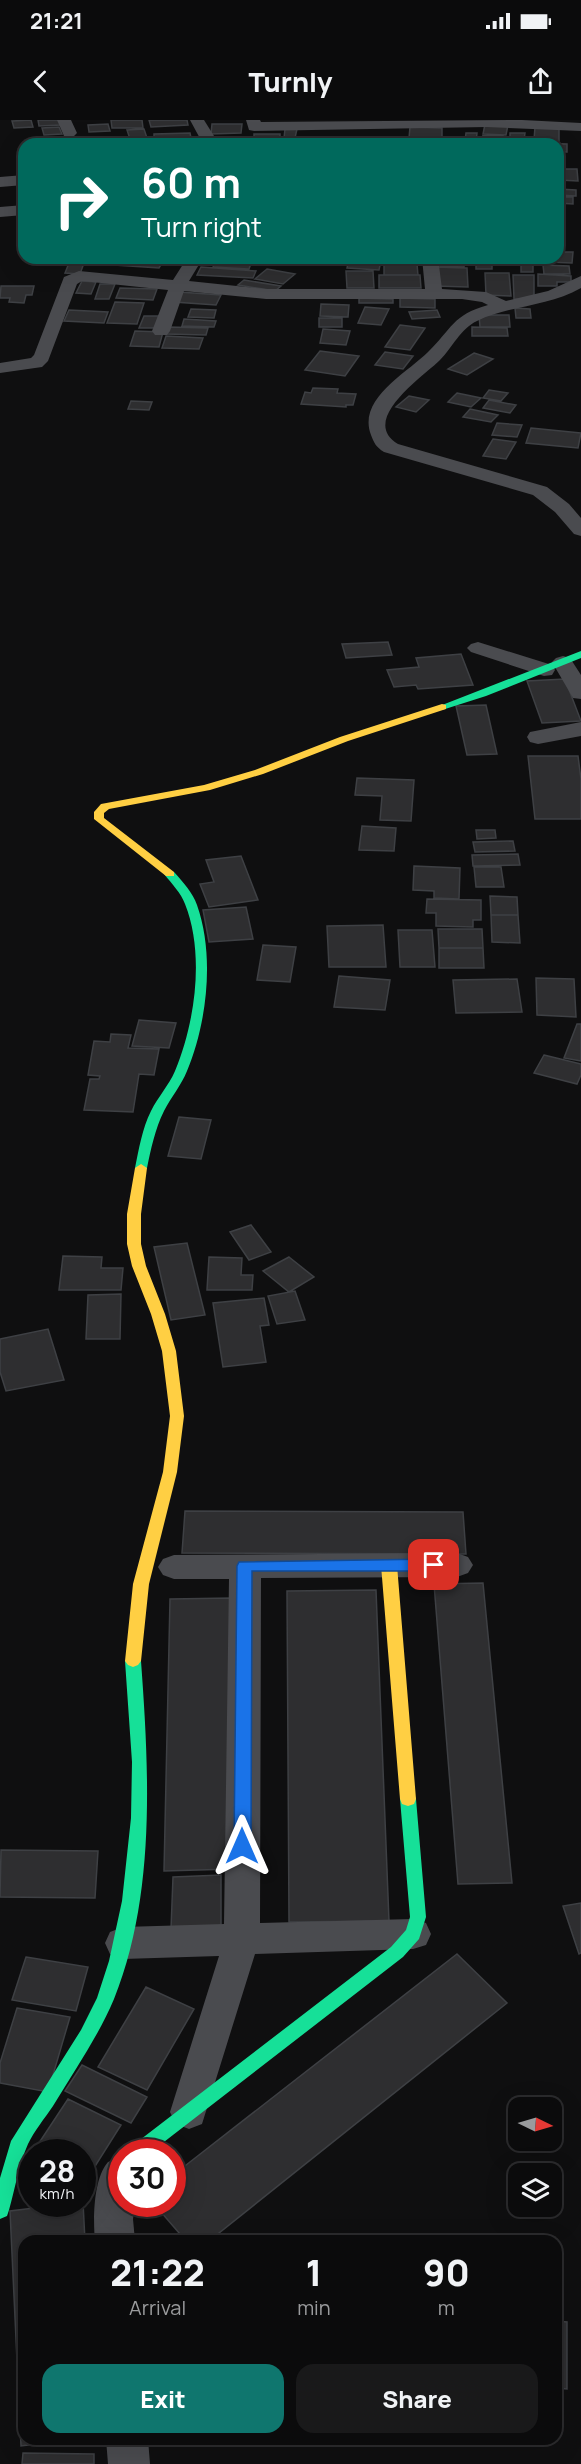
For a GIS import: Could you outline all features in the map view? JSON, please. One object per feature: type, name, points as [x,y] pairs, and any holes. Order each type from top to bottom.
[{"type":"street","points":[[197,120],[208,138]]},
{"type":"street","points":[[253,120],[256,127],[452,123],[581,127]]},
{"type":"street","points":[[452,123],[455,138]]},
{"type":"street","points":[[0,182],[18,180]]},
{"type":"street","points":[[0,212],[18,210]]},
{"type":"street","points":[[0,220],[18,218]]},
{"type":"street","points":[[162,331],[178,285],[191,264]]},
{"type":"street","points":[[431,264],[434,294]]},
{"type":"street","points":[[0,368],[36,363],[42,357],[70,280],[74,277],[266,294],[477,296],[505,307]]},
{"type":"street","points":[[581,281],[567,291],[537,301],[475,314],[455,328],[436,355],[401,383],[386,399],[377,415],[376,427],[383,444],[391,448],[540,491],[562,508],[581,530]]},
{"type":"street","points":[[478,648],[562,662],[581,693]]},
{"type":"street","points":[[0,2210],[23,2134],[90,2032],[103,2006],[123,1943],[136,1862],[140,1779],[133,1656],[144,1566],[160,1519],[177,1416],[173,1377],[159,1315],[142,1277],[133,1247],[135,1211],[150,1134],[157,1112],[180,1072],[193,1027],[200,969],[200,946],[192,904],[182,888],[142,850],[99,819],[99,812],[105,806],[206,788],[259,772],[344,739],[482,694],[562,662]]},
{"type":"street","points":[[538,737],[581,729]]},
{"type":"street","points":[[155,2139],[397,1952],[413,1934],[418,1917],[389,1565]]},
{"type":"street","points":[[174,1567],[457,1565]]},
{"type":"street","points":[[189,2112],[242,1939],[245,1566]]},
{"type":"street","points":[[123,1943],[413,1934]]},
{"type":"street","points":[[113,2217],[114,2235]]},
{"type":"street","points":[[127,2445],[129,2464]]},
{"type":"building","points":[[31,120],[33,127],[14,128],[12,121]]},
{"type":"building","points":[[38,120],[60,120],[61,125],[39,126]]},
{"type":"building","points":[[111,120],[142,120],[143,128],[112,128]]},
{"type":"building","points":[[149,120],[187,120],[188,125],[151,127]]},
{"type":"building","points":[[108,124],[110,131],[89,132],[88,125]]},
{"type":"building","points":[[212,124],[242,124],[241,133],[211,134]]},
{"type":"building","points":[[485,124],[508,125],[506,135],[483,134]]},
{"type":"building","points":[[59,127],[62,134],[44,135],[42,128]]},
{"type":"building","points":[[410,127],[442,128],[442,138],[409,138]]},
{"type":"building","points":[[535,127],[559,127],[559,138],[534,138]]},
{"type":"building","points":[[144,129],[147,138],[130,138],[127,130]]},
{"type":"building","points":[[285,129],[297,129],[295,138],[284,138]]},
{"type":"building","points":[[190,133],[191,138],[154,138],[154,134]]},
{"type":"building","points":[[466,133],[477,133],[476,138],[465,138]]},
{"type":"building","points":[[510,133],[525,133],[524,138],[510,138]]},
{"type":"building","points":[[254,134],[280,134],[280,138],[254,138]]},
{"type":"building","points":[[483,135],[503,136],[503,138],[482,138]]},
{"type":"building","points":[[564,144],[567,144],[567,152],[564,152]]},
{"type":"building","points":[[564,169],[577,169],[578,181],[564,180]]},
{"type":"building","points":[[564,189],[576,190],[576,196],[564,195]]},
{"type":"building","points":[[564,197],[573,197],[573,204],[564,203]]},
{"type":"building","points":[[564,252],[573,252],[572,263],[564,263]]},
{"type":"building","points":[[69,264],[84,264],[80,274],[65,273]]},
{"type":"building","points":[[115,264],[161,264],[159,268]]},
{"type":"building","points":[[214,264],[251,264],[249,269],[213,267]]},
{"type":"building","points":[[348,264],[380,264],[379,270],[347,268]]},
{"type":"building","points":[[384,264],[417,264],[418,275],[384,275]]},
{"type":"building","points":[[434,264],[464,264],[464,267],[434,266]]},
{"type":"building","points":[[476,264],[492,264],[492,269],[476,269]]},
{"type":"building","points":[[521,264],[533,264],[533,272],[521,272]]},
{"type":"building","points":[[543,265],[569,266],[570,274],[544,274]]},
{"type":"building","points":[[201,267],[256,271],[253,278],[197,275]]},
{"type":"building","points":[[434,267],[467,268],[468,287],[435,286]]},
{"type":"building","points":[[267,269],[295,274],[283,284],[255,279]]},
{"type":"building","points":[[346,271],[373,271],[374,288],[347,288]]},
{"type":"building","points":[[485,273],[509,273],[511,296],[486,295]]},
{"type":"building","points":[[538,274],[571,276],[571,282],[557,282],[557,286],[538,286]]},
{"type":"building","points":[[379,275],[420,275],[421,288],[379,288]]},
{"type":"building","points":[[513,275],[534,275],[534,300],[514,299]]},
{"type":"building","points":[[244,280],[281,286],[275,291],[238,285]]},
{"type":"building","points":[[82,281],[96,282],[91,294],[76,293]]},
{"type":"building","points":[[100,284],[115,284],[109,299],[95,299]]},
{"type":"building","points":[[1,286],[34,286],[32,295],[26,295],[24,303],[9,302],[10,298],[0,298]]},
{"type":"building","points":[[120,288],[157,289],[153,300],[116,298]]},
{"type":"building","points":[[179,292],[221,295],[216,305],[174,302]]},
{"type":"building","points":[[359,298],[393,299],[393,303],[359,303]]},
{"type":"building","points":[[400,298],[435,299],[435,308],[400,307]]},
{"type":"building","points":[[115,302],[144,303],[137,324],[107,323]]},
{"type":"building","points":[[321,304],[349,305],[348,317],[320,316]]},
{"type":"building","points":[[365,307],[389,309],[381,325],[358,323]]},
{"type":"building","points":[[515,308],[530,309],[531,318],[516,318]]},
{"type":"building","points":[[191,309],[216,310],[214,318],[188,317]]},
{"type":"building","points":[[69,310],[108,312],[104,323],[64,321]]},
{"type":"building","points":[[437,310],[440,317],[412,319],[409,312]]},
{"type":"building","points":[[479,315],[509,315],[510,327],[480,327]]},
{"type":"building","points":[[144,316],[159,316],[155,328],[139,328]]},
{"type":"building","points":[[319,318],[342,318],[342,327],[319,327]]},
{"type":"building","points":[[184,319],[216,321],[214,327],[182,326]]},
{"type":"building","points":[[400,325],[425,328],[410,350],[385,347]]},
{"type":"building","points":[[168,327],[208,328],[206,335],[166,334]]},
{"type":"building","points":[[472,327],[507,328],[508,336],[472,336]]},
{"type":"building","points":[[323,329],[350,331],[346,345],[320,343]]},
{"type":"building","points":[[135,331],[163,332],[159,347],[130,346]]},
{"type":"building","points":[[166,336],[203,338],[199,349],[162,348]]},
{"type":"building","points":[[320,351],[359,356],[345,376],[305,370]]},
{"type":"building","points":[[385,352],[413,356],[403,369],[375,365]]},
{"type":"building","points":[[474,353],[493,359],[467,375],[448,369]]},
{"type":"building","points":[[313,388],[338,389],[337,393],[356,394],[353,405],[346,405],[346,407],[301,404],[305,392],[311,393]]},
{"type":"building","points":[[489,390],[508,393],[501,401],[483,398]]},
{"type":"building","points":[[457,393],[481,398],[471,407],[448,402]]},
{"type":"building","points":[[409,396],[429,400],[416,412],[396,407]]},
{"type":"building","points":[[489,400],[516,405],[510,413],[483,408]]},
{"type":"building","points":[[131,401],[152,402],[149,410],[128,409]]},
{"type":"building","points":[[470,409],[498,415],[491,422],[463,417]]},
{"type":"building","points":[[497,423],[522,425],[517,437],[492,435]]},
{"type":"building","points":[[531,428],[581,433],[578,448],[526,443]]},
{"type":"building","points":[[493,439],[516,442],[506,459],[483,456]]},
{"type":"building","points":[[388,642],[392,655],[346,658],[342,644]]},
{"type":"building","points":[[461,654],[473,685],[418,689],[416,685],[394,687],[387,670],[419,667],[416,658]]},
{"type":"building","points":[[565,679],[581,721],[542,723],[527,681]]},
{"type":"building","points":[[486,705],[497,754],[467,755],[456,706]]},
{"type":"building","points":[[528,756],[578,756],[581,779],[581,819],[535,819]]},
{"type":"building","points":[[357,778],[414,780],[411,821],[380,820],[382,796],[355,795]]},
{"type":"building","points":[[362,826],[396,828],[394,851],[359,850]]},
{"type":"building","points":[[476,830],[495,830],[496,838],[477,839]]},
{"type":"building","points":[[513,841],[515,851],[475,852],[473,842]]},
{"type":"building","points":[[518,854],[520,865],[473,866],[472,855]]},
{"type":"building","points":[[241,856],[258,900],[209,907],[200,884],[214,882],[206,860]]},
{"type":"building","points":[[414,866],[460,868],[459,899],[434,898],[434,891],[413,890]]},
{"type":"building","points":[[474,867],[501,867],[504,887],[476,887]]},
{"type":"building","points":[[490,896],[517,897],[518,915],[491,915]]},
{"type":"building","points":[[427,899],[481,900],[481,920],[473,920],[473,927],[436,926],[436,913],[426,913]]},
{"type":"building","points":[[246,907],[253,939],[209,942],[203,910]]},
{"type":"building","points":[[491,915],[518,915],[520,943],[492,942]]},
{"type":"building","points":[[383,925],[386,967],[329,967],[327,926]]},
{"type":"building","points":[[438,929],[482,929],[483,948],[439,948]]},
{"type":"building","points":[[398,930],[432,930],[435,967],[400,967]]},
{"type":"building","points":[[263,945],[296,947],[290,982],[257,980]]},
{"type":"building","points":[[439,948],[483,948],[484,968],[439,968]]},
{"type":"building","points":[[339,976],[390,980],[385,1010],[334,1007]]},
{"type":"building","points":[[536,978],[574,979],[576,1017],[537,1015]]},
{"type":"building","points":[[517,979],[522,1012],[456,1013],[453,980]]},
{"type":"building","points":[[139,1020],[176,1023],[169,1048],[132,1046]]},
{"type":"building","points":[[577,1024],[581,1024],[581,1061],[564,1058]]},
{"type":"building","points":[[111,1034],[131,1035],[128,1048],[159,1049],[154,1075],[139,1074],[133,1112],[84,1110],[90,1079],[99,1079],[100,1076],[88,1075],[94,1041],[110,1042]]},
{"type":"building","points":[[544,1055],[581,1064],[581,1075],[577,1084],[534,1073]]},
{"type":"building","points":[[179,1117],[211,1120],[201,1159],[168,1156]]},
{"type":"building","points":[[251,1225],[271,1252],[249,1260],[230,1232]]},
{"type":"building","points":[[187,1243],[205,1315],[171,1320],[154,1247]]},
{"type":"building","points":[[63,1256],[102,1257],[101,1268],[123,1268],[121,1290],[59,1290]]},
{"type":"building","points":[[209,1257],[242,1258],[241,1275],[253,1275],[252,1290],[207,1290]]},
{"type":"building","points":[[289,1257],[314,1277],[289,1292],[263,1271]]},
{"type":"building","points":[[295,1291],[305,1320],[277,1324],[268,1296]]},
{"type":"building","points":[[121,1294],[120,1339],[86,1339],[88,1295]]},
{"type":"building","points":[[264,1298],[269,1325],[260,1326],[266,1362],[223,1367],[213,1303]]},
{"type":"building","points":[[48,1329],[64,1380],[6,1391],[0,1372],[0,1339]]},
{"type":"building","points":[[185,1511],[463,1512],[466,1554],[182,1553]]},
{"type":"building","points":[[483,1583],[512,1883],[458,1884],[434,1584]]},
{"type":"building","points":[[376,1590],[389,1921],[289,1922],[287,1591]]},
{"type":"building","points":[[232,1598],[233,1869],[164,1871],[170,1599]]},
{"type":"building","points":[[1,1850],[98,1851],[95,1898],[0,1897]]},
{"type":"building","points":[[221,1875],[221,1928],[171,1929],[173,1877]]},
{"type":"building","points":[[581,1903],[581,1953],[579,1954],[563,1906]]},
{"type":"building","points":[[457,1954],[507,2003],[217,2235],[181,2235],[165,2217],[186,2217],[186,2165]]},
{"type":"building","points":[[26,1957],[88,1967],[76,2011],[12,2000]]},
{"type":"building","points":[[146,1987],[194,2009],[147,2090],[98,2067]]},
{"type":"building","points":[[17,2008],[70,2017],[48,2092],[0,2083],[0,2063]]},
{"type":"building","points":[[82,2065],[147,2097],[131,2123],[65,2091]]},
{"type":"building","points":[[68,2099],[121,2125],[112,2139],[108,2139],[108,2146],[96,2165],[96,2139],[42,2139]]},
{"type":"building","points":[[18,2210],[18,2217],[84,2217],[85,2235],[18,2235],[18,2382],[10,2211]]},
{"type":"building","points":[[562,2322],[567,2322],[567,2389],[562,2389]]},
{"type":"building","points":[[23,2453],[94,2454],[94,2464],[22,2464]]},
{"type":"traffic: fast","points":[[442,707],[482,694],[581,654]]},
{"type":"traffic: fast","points":[[141,1168],[155,1117],[179,1076],[187,1053],[193,1033],[200,988],[200,943],[196,922],[189,900],[170,874]]},
{"type":"traffic: fast","points":[[0,2210],[20,2141],[87,2036],[105,1999],[118,1961],[130,1901],[139,1818],[140,1762],[133,1661]]},
{"type":"traffic: fast","points":[[155,2139],[397,1952],[413,1934],[418,1917],[408,1799]]},
{"type":"traffic: slow","points":[[170,874],[99,819],[99,812],[105,806],[206,788],[259,772],[344,739],[442,707]]},
{"type":"traffic: slow","points":[[133,1661],[141,1584],[170,1472],[177,1416],[169,1351],[158,1314],[139,1266],[134,1244],[134,1214],[141,1168]]},
{"type":"traffic: slow","points":[[389,1565],[408,1799]]},
{"type":"route","points":[[242,1846],[245,1566],[434,1565]]}]
